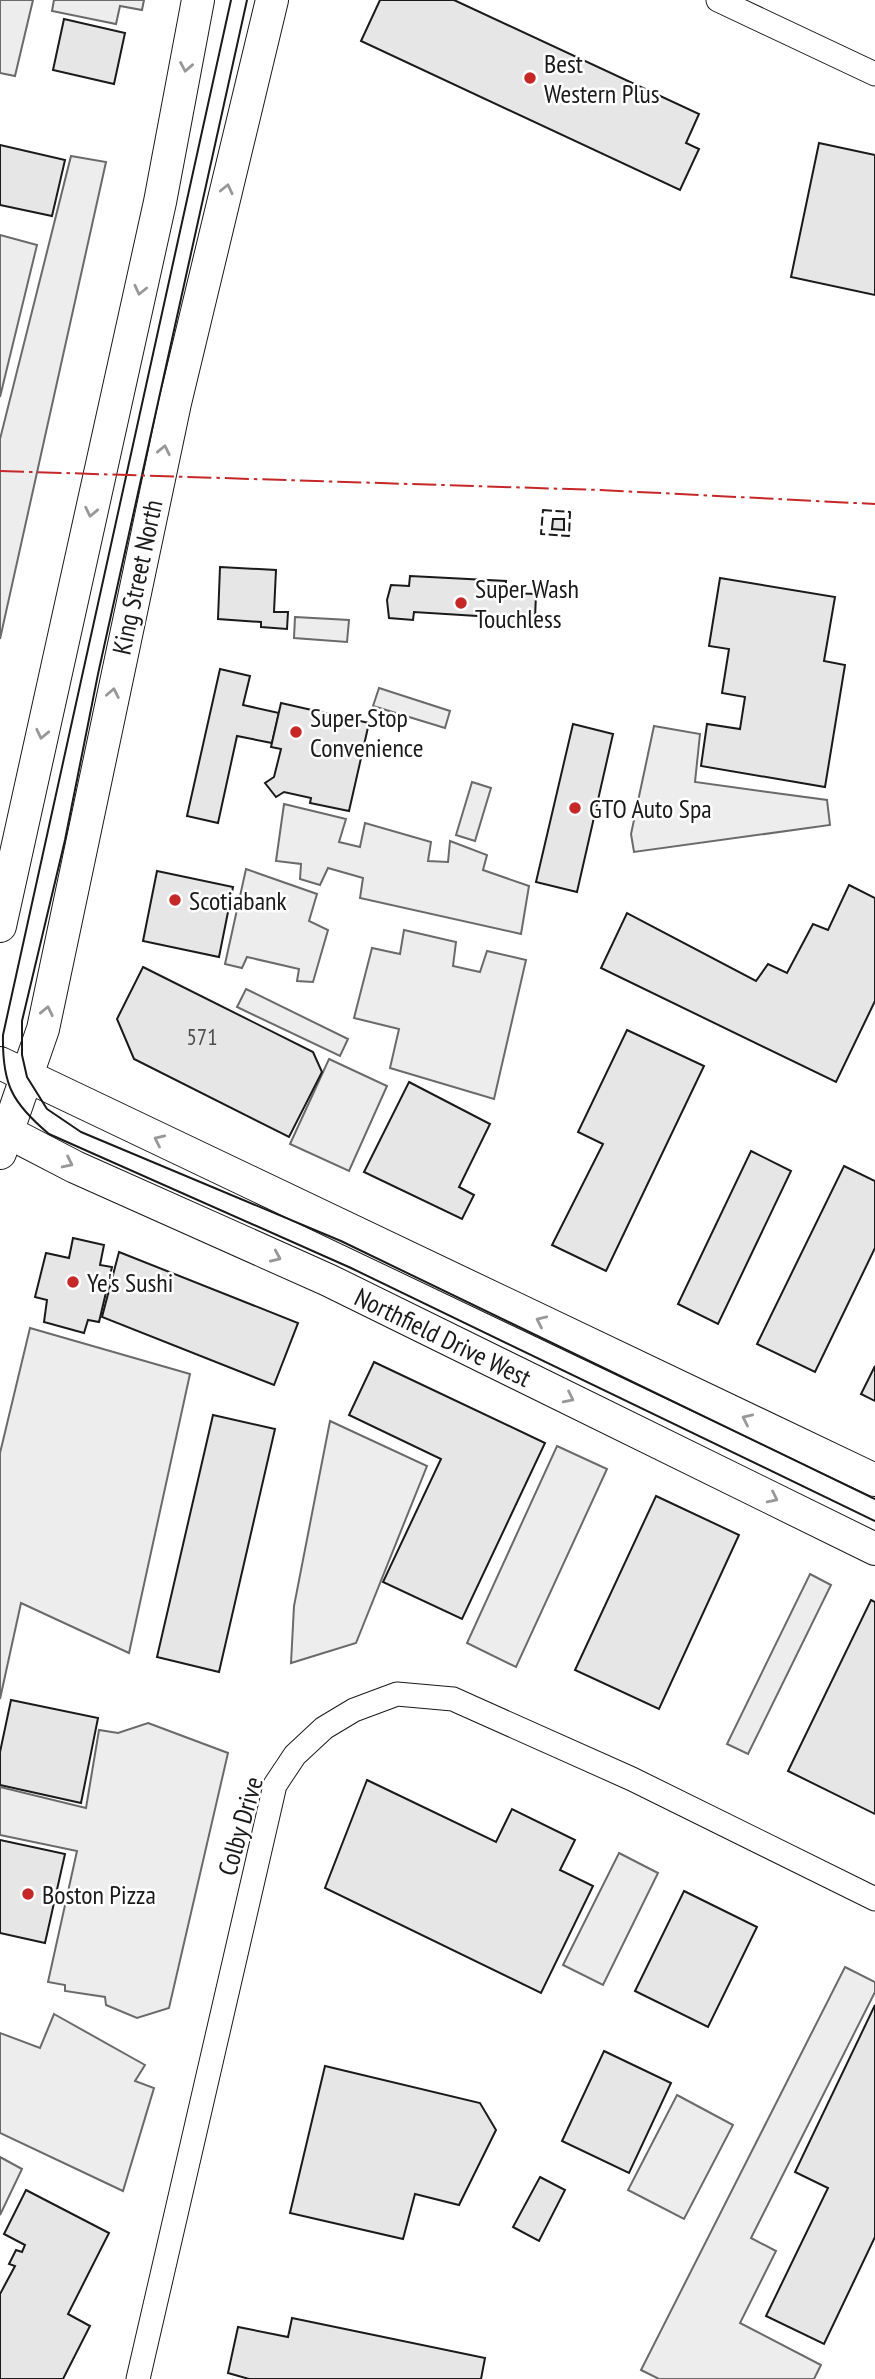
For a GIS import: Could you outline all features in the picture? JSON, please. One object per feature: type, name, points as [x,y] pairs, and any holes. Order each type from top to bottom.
[{"type":"main road","points":[[0,926],[160,202],[198,0]]},
{"type":"main road","name":"King Street North","points":[[2,1138],[13,1070],[43,1029],[175,403],[272,0]]},
{"type":"main road","points":[[13,1070],[90,1104],[148,1135],[875,1479]]},
{"type":"main road","name":"Northfield Drive West","points":[[2,1138],[75,1167],[328,1280],[875,1549]]},
{"type":"street","points":[[718,0],[875,74]]},
{"type":"street","name":"Colby Drive","points":[[138,2379],[275,1785],[295,1755],[324,1728],[355,1710],[397,1694],[453,1699],[632,1779],[875,1899]]},
{"type":"shaded area","points":[[0,0],[33,0],[15,76],[0,73]]},
{"type":"shaded area","points":[[54,0],[144,0],[142,10],[120,6],[116,24],[52,11]]},
{"type":"shaded area","points":[[71,156],[106,162],[0,639],[0,439]]},
{"type":"shaded area","points":[[0,235],[37,245],[0,397]]},
{"type":"shaded area","points":[[295,617],[349,620],[347,642],[294,638]]},
{"type":"shaded area","points":[[379,688],[450,711],[445,728],[373,706]]},
{"type":"shaded area","points":[[654,726],[700,734],[695,782],[827,800],[830,825],[634,852],[631,834]]},
{"type":"shaded area","points":[[472,782],[491,788],[475,841],[456,835]]},
{"type":"shaded area","points":[[284,804],[346,819],[339,842],[360,847],[365,823],[431,842],[428,861],[448,862],[450,841],[487,855],[483,870],[529,886],[521,934],[360,898],[363,878],[328,868],[320,885],[300,879],[301,864],[276,861]]},
{"type":"shaded area","points":[[246,869],[317,894],[309,921],[328,930],[313,982],[297,981],[299,969],[247,957],[242,968],[225,964]]},
{"type":"shaded area","points":[[404,930],[456,942],[453,966],[480,972],[487,951],[526,960],[494,1099],[390,1068],[399,1029],[354,1018],[372,948],[400,954]]},
{"type":"shaded area","points":[[246,989],[348,1039],[340,1056],[237,1007]]},
{"type":"shaded area","points":[[329,1059],[387,1086],[349,1171],[290,1144]]},
{"type":"shaded area","points":[[30,1328],[190,1374],[129,1653],[21,1603],[0,1699],[0,1453]]},
{"type":"shaded area","points":[[330,1421],[427,1466],[356,1643],[291,1663],[294,1606]]},
{"type":"shaded area","points":[[557,1446],[607,1469],[516,1667],[467,1643]]},
{"type":"shaded area","points":[[810,1574],[831,1585],[748,1754],[727,1744]]},
{"type":"shaded area","points":[[148,1723],[228,1753],[169,2008],[137,2018],[106,2005],[105,1997],[65,1991],[65,1985],[48,1982],[77,1851],[0,1835],[0,1787],[86,1808],[99,1730],[118,1733]]},
{"type":"shaded area","points":[[619,1853],[658,1873],[603,1985],[563,1965]]},
{"type":"shaded area","points":[[845,1967],[875,1982],[875,1992],[751,2238],[776,2251],[740,2323],[821,2365],[814,2379],[659,2379],[641,2370]]},
{"type":"shaded area","points":[[54,2014],[145,2065],[135,2081],[154,2088],[123,2191],[0,2133],[0,2033],[40,2048]]},
{"type":"shaded area","points":[[677,2095],[733,2125],[684,2219],[628,2190]]},
{"type":"shaded area","points":[[0,2157],[22,2169],[0,2215]]},
{"type":"building","name":"Best Western Plus","points":[[380,0],[454,0],[699,114],[686,143],[699,149],[680,190],[361,41]]},
{"type":"building","points":[[64,19],[125,33],[114,84],[53,70]]},
{"type":"building","points":[[819,143],[875,155],[875,295],[791,277]]},
{"type":"building","points":[[0,145],[65,160],[52,216],[0,205]]},
{"type":"building","points":[[553,519],[564,519],[564,530],[552,529]]},
{"type":"building","points":[[220,567],[276,570],[274,612],[288,612],[287,629],[261,627],[261,622],[218,619]]},
{"type":"building","name":"Super Wash Touchless","points":[[410,576],[506,581],[505,593],[536,594],[535,619],[518,618],[518,629],[493,627],[493,617],[414,612],[413,620],[389,618],[387,600],[391,585],[409,586]]},
{"type":"building","points":[[720,578],[835,597],[824,661],[845,665],[825,787],[701,766],[707,724],[740,729],[745,697],[722,693],[729,649],[709,646]]},
{"type":"building","points":[[220,669],[250,676],[243,705],[279,713],[272,743],[237,736],[218,823],[187,816]]},
{"type":"building","points":[[281,703],[369,723],[349,811],[310,803],[311,798],[284,792],[276,797],[265,783],[274,777],[281,749],[271,747]]},
{"type":"building","name":"GTO Auto Spa","points":[[573,724],[613,734],[577,892],[536,882]]},
{"type":"building","points":[[157,871],[233,887],[219,957],[143,941]]},
{"type":"building","points":[[849,885],[875,898],[875,1001],[836,1082],[601,968],[627,913],[756,981],[768,964],[787,973],[813,924],[828,930]]},
{"type":"building","points":[[143,967],[313,1052],[322,1072],[289,1137],[134,1059],[117,1019]]},
{"type":"building","points":[[627,1030],[704,1066],[606,1271],[552,1245],[603,1144],[578,1132]]},
{"type":"building","points":[[409,1082],[490,1124],[459,1187],[474,1195],[462,1219],[364,1172]]},
{"type":"building","points":[[751,1151],[791,1171],[718,1324],[678,1304]]},
{"type":"building","points":[[844,1166],[875,1181],[875,1248],[815,1372],[757,1344]]},
{"type":"building","name":"Ye's Sushi","points":[[73,1238],[104,1245],[100,1265],[112,1267],[99,1322],[88,1320],[84,1333],[44,1322],[47,1300],[35,1297],[46,1253],[69,1258]]},
{"type":"building","points":[[119,1252],[298,1323],[274,1385],[102,1317]]},
{"type":"building","points":[[374,1362],[545,1443],[462,1619],[383,1582],[441,1459],[349,1415]]},
{"type":"building","points":[[875,1366],[875,1401],[861,1394]]},
{"type":"building","points":[[213,1415],[275,1429],[219,1672],[157,1657]]},
{"type":"building","points":[[656,1496],[739,1535],[659,1709],[575,1670]]},
{"type":"building","points":[[871,1600],[875,1602],[875,1814],[788,1771]]},
{"type":"building","points":[[11,1700],[98,1718],[81,1803],[0,1785],[0,1752]]},
{"type":"building","points":[[367,1780],[496,1842],[512,1809],[575,1840],[560,1870],[593,1886],[541,1993],[325,1888]]},
{"type":"building","name":"Boston Pizza","points":[[0,1840],[65,1854],[45,1943],[0,1933]]},
{"type":"building","points":[[684,1891],[757,1927],[708,2027],[635,1991]]},
{"type":"building","points":[[875,2005],[875,2237],[824,2344],[766,2316],[828,2188],[795,2172]]},
{"type":"building","points":[[604,2051],[671,2083],[629,2173],[562,2141]]},
{"type":"building","points":[[325,2066],[480,2103],[496,2130],[459,2205],[415,2194],[403,2239],[290,2213]]},
{"type":"building","points":[[540,2177],[565,2190],[539,2241],[513,2227]]},
{"type":"building","points":[[26,2190],[109,2233],[68,2314],[90,2326],[63,2379],[0,2379],[0,2294],[15,2266],[9,2264],[16,2250],[22,2252],[25,2245],[4,2234]]},
{"type":"building","points":[[292,2318],[485,2358],[481,2379],[249,2379],[228,2373],[238,2327],[288,2337]]},
{"type":"tram line","points":[[231,0],[3,1035],[7,1080],[18,1102],[49,1134],[351,1268],[875,1521]]},
{"type":"tram line","points":[[247,0],[98,674],[65,840],[22,1021],[22,1055],[27,1077],[47,1109],[81,1132],[341,1241],[875,1499]]},
{"type":"fence","points":[[543,510],[570,512],[569,536],[541,534],[543,510]]},
{"type":"power","points":[[0,471],[600,490],[875,504]]},
{"type":"place","name":"Best Western Plus","points":[[530,78]]},
{"type":"place","name":"Super Wash Touchless","points":[[461,603]]},
{"type":"place","name":"Super Stop Convenience","points":[[296,732]]},
{"type":"place","name":"GTO Auto Spa","points":[[575,808]]},
{"type":"place","name":"Scotiabank","points":[[175,900]]},
{"type":"place","name":"Ye's Sushi","points":[[73,1282]]},
{"type":"place","name":"Boston Pizza","points":[[28,1894]]}]
